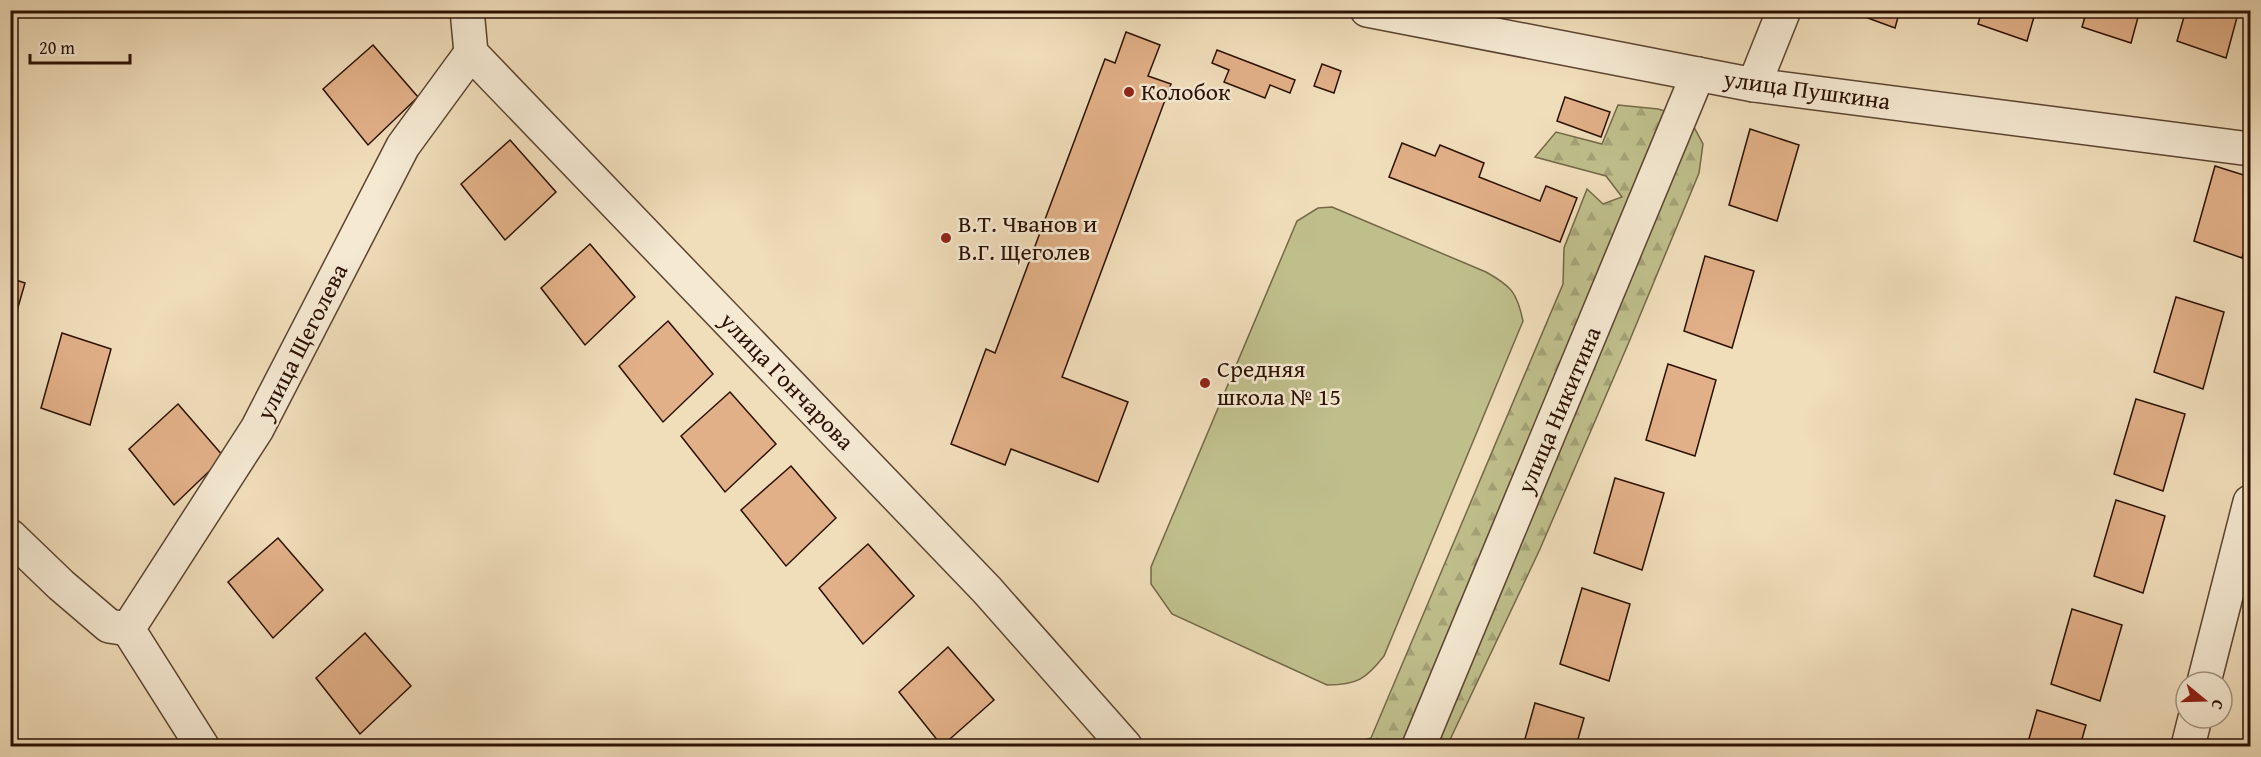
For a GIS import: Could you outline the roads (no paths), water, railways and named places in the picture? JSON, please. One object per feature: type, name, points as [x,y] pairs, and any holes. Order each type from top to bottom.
[{"type":"street","points":[[467,10],[471,53]]},
{"type":"street","name":"улица Пушкина","points":[[1367,10],[1754,85],[2250,149]]},
{"type":"street","points":[[1754,85],[1784,10]]},
{"type":"street","name":"улица Щеголева","points":[[128,629],[257,429],[403,146],[471,53]]},
{"type":"street","name":"улица Гончарова","points":[[471,53],[979,582],[1125,747]]},
{"type":"street","name":"улица Никитина","points":[[1419,747],[1698,75]]},
{"type":"street","points":[[2207,670],[2250,501]]},
{"type":"street","points":[[10,536],[61,585],[109,626],[128,629],[201,747]]},
{"type":"street","points":[[2188,747],[2192,730]]},
{"type":"place","name":"Колобок","points":[[1129,92]]},
{"type":"place","name":"В.Т. Чванов и В.Г. Щеголев","points":[[946,238]]},
{"type":"place","name":"Средняя школа № 15","points":[[1205,383]]}]
